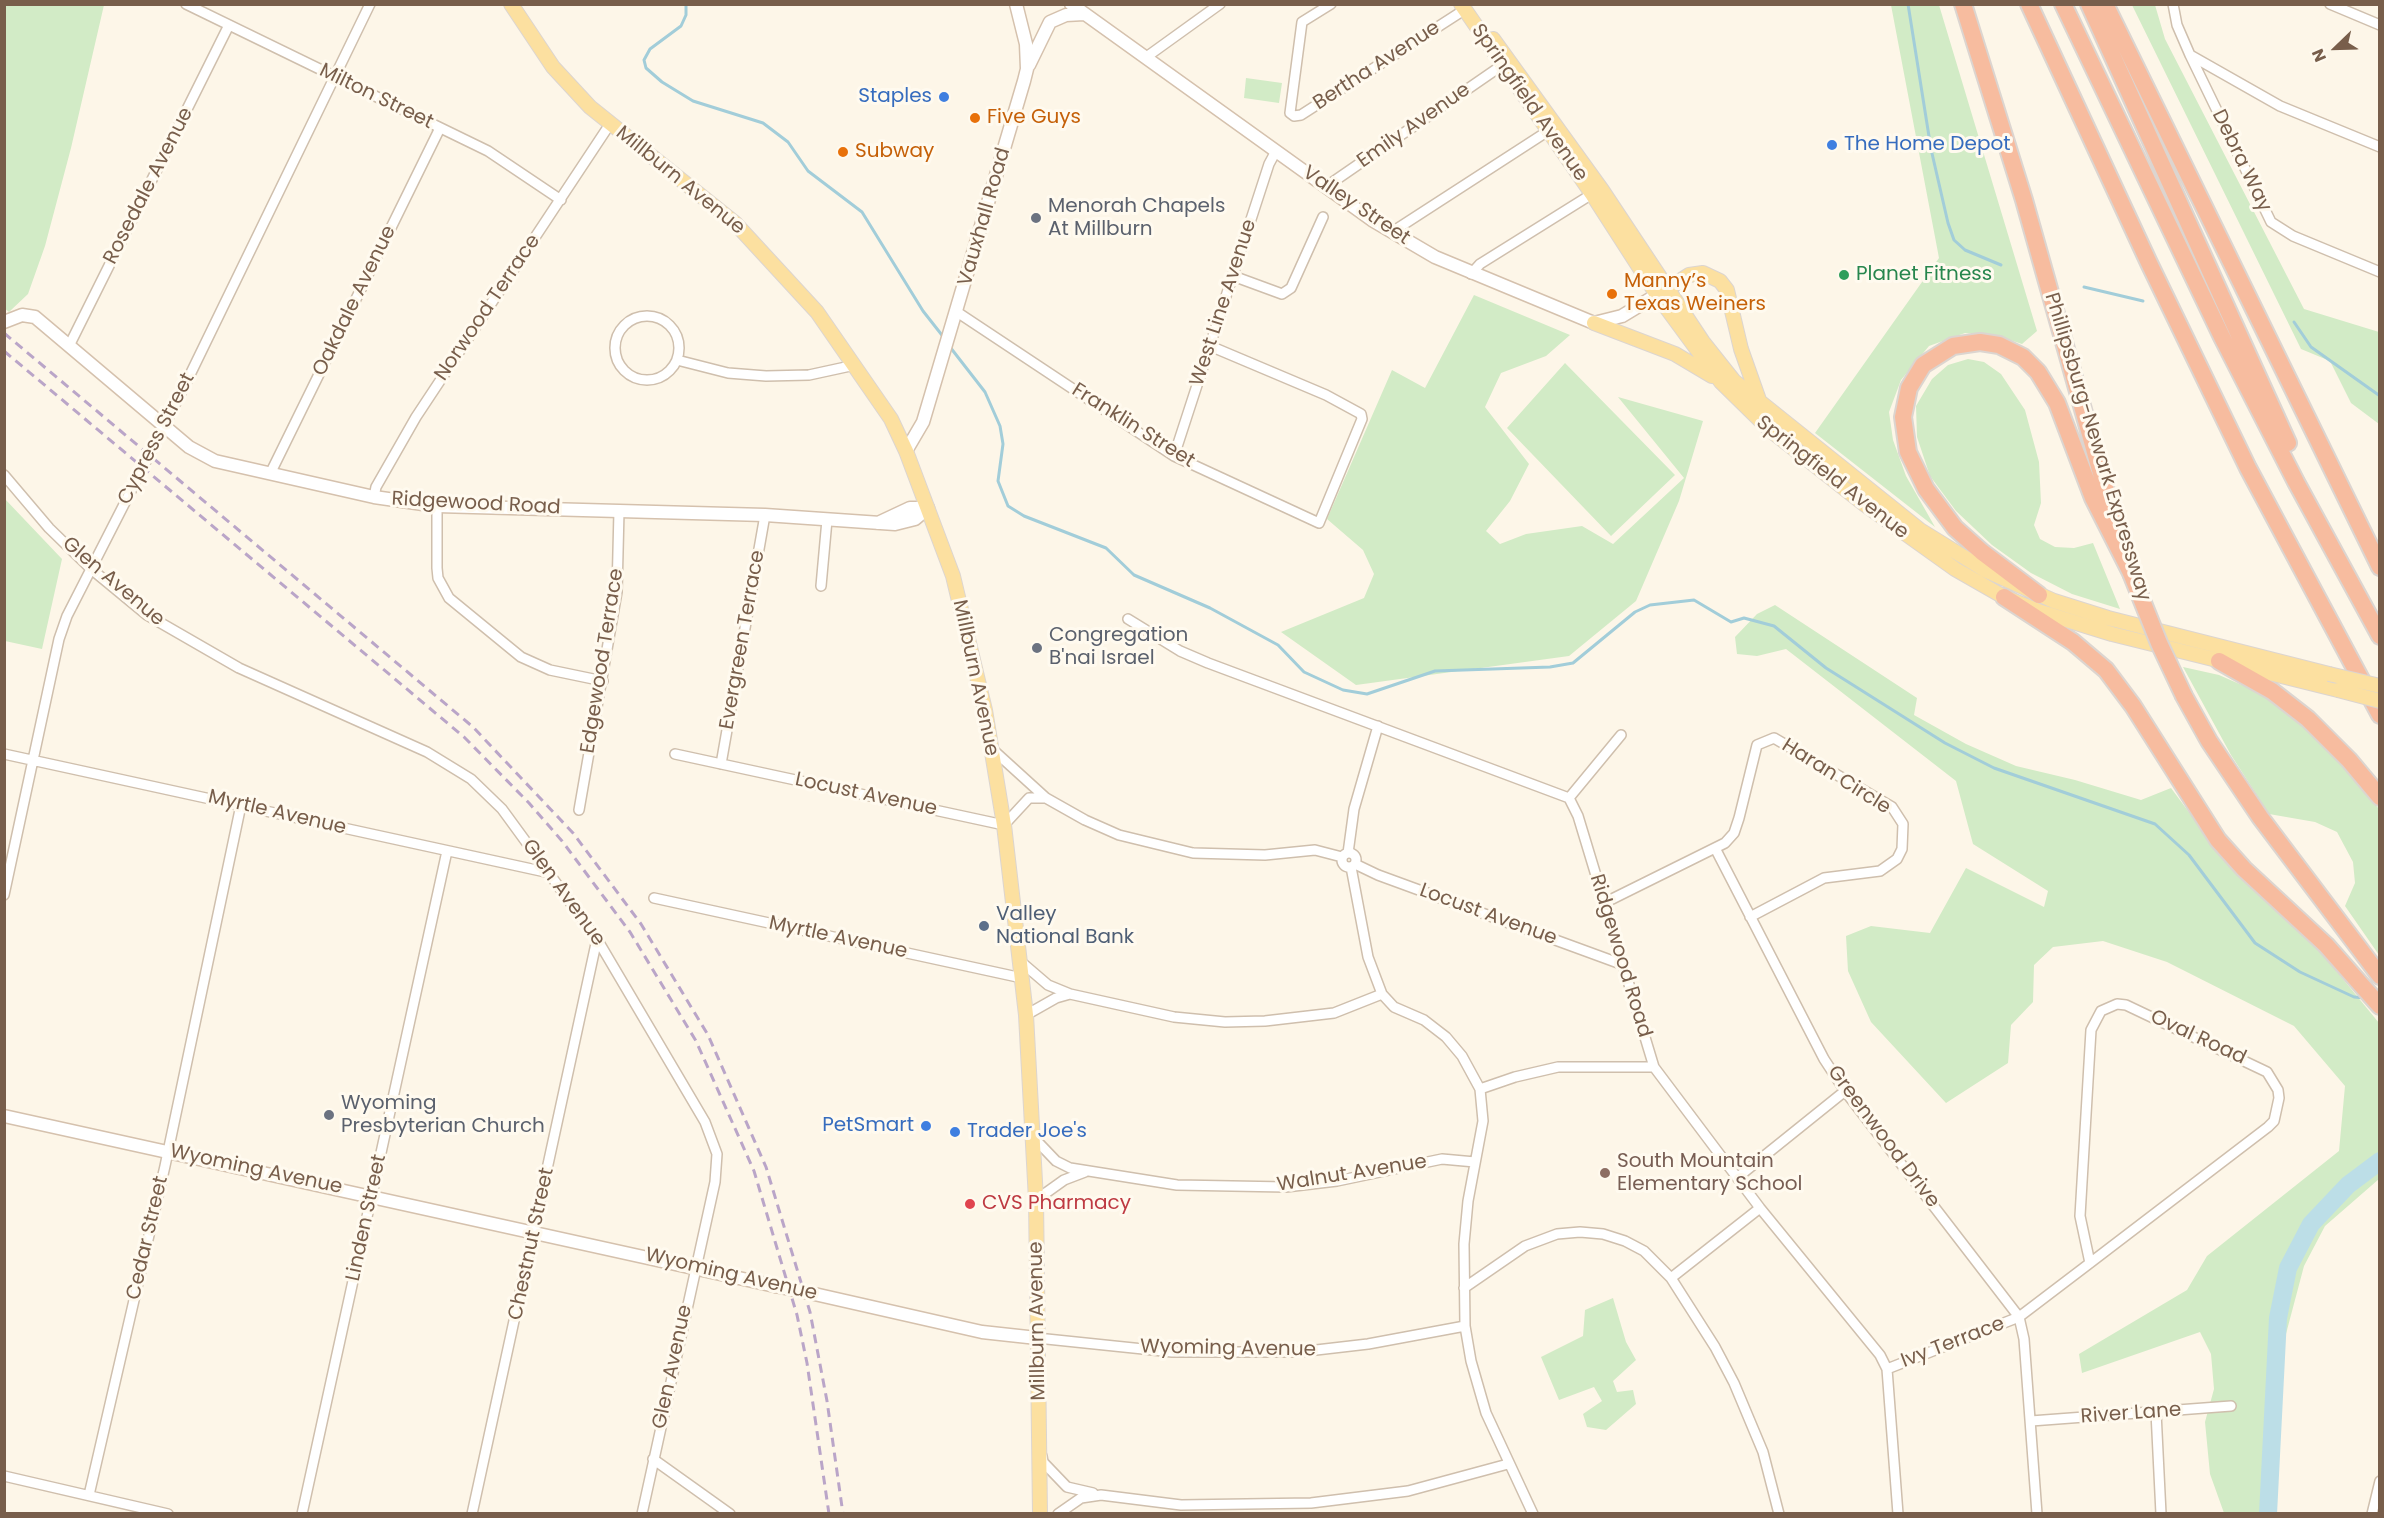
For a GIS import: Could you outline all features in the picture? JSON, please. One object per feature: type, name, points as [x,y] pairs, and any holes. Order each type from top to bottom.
[{"type":"highway","name":"Phillipsburg-Newark Expressway","points":[[1963,4],[2003,127],[2131,573],[2184,696],[2239,787],[2379,976]]},
{"type":"highway","points":[[2029,4],[2149,263],[2248,468],[2379,715]]},
{"type":"highway","points":[[2063,4],[2217,327],[2296,482],[2331,543],[2379,636]]},
{"type":"highway","points":[[2089,4],[2331,543]]},
{"type":"highway","points":[[2105,4],[2379,567]]},
{"type":"highway","points":[[2039,595],[1989,558],[1955,528],[1926,489],[1908,452],[1903,417],[1909,388],[1923,365],[1953,346],[1980,342],[1999,345],[2023,357],[2038,372],[2057,403],[2093,498],[2131,573]]},
{"type":"highway","points":[[2004,597],[2073,642],[2106,670],[2133,706],[2218,840],[2244,869],[2326,945],[2379,1006]]},
{"type":"highway","points":[[2219,661],[2272,691],[2308,719],[2349,760],[2379,797]]},
{"type":"main road","name":"Millburn Avenue","points":[[511,4],[553,67],[590,107],[711,202],[754,242],[817,312],[891,419],[906,451],[953,576],[970,641],[1004,825],[1026,1015],[1036,1200],[1040,1514]]},
{"type":"main road","name":"Vauxhall Road","points":[[906,451],[923,422],[1027,69],[1026,44],[1016,4]]},
{"type":"main road","name":"Springfield Avenue","points":[[1462,7],[1501,66],[1663,292],[1734,381],[1920,530],[1985,570],[2039,595],[2108,618],[2379,686]]},
{"type":"main road","name":"Springfield Avenue","points":[[1462,7],[1495,41],[1721,382],[1770,430],[1907,537],[1955,569],[2004,597],[2093,629],[2379,700]]},
{"type":"main road","points":[[1027,69],[1050,22],[1078,8]]},
{"type":"main road","name":"Valley Street","points":[[1078,8],[1392,232],[1435,258],[1594,323]]},
{"type":"main road","points":[[1594,323],[1622,316],[1689,275],[1703,273],[1720,281],[1727,290],[1740,349],[1759,402]]},
{"type":"main road","name":"Ridgewood Road","points":[[4,322],[29,315],[189,447],[214,461],[374,497],[437,506],[765,515],[878,523],[903,511],[928,508]]},
{"type":"main road","points":[[1594,323],[1675,354],[1721,382]]},
{"type":"main road","name":"Wyoming Avenue","points":[[4,1116],[695,1266],[982,1332],[1037,1338]]},
{"type":"street","name":"Milton Street","points":[[186,4],[488,151],[561,200]]},
{"type":"street","name":"Cypress Street","points":[[4,895],[59,639],[90,568],[164,426],[370,4]]},
{"type":"street","points":[[1145,58],[1220,4]]},
{"type":"street","name":"Bertha Avenue","points":[[1331,4],[1302,22],[1290,113],[1294,116],[1301,116],[1462,7]]},
{"type":"street","name":"Debra Way","points":[[2173,4],[2177,25],[2190,55],[2271,222],[2293,236],[2379,272]]},
{"type":"street","points":[[2330,4],[2379,25]]},
{"type":"street","name":"Rosedale Avenue","points":[[69,346],[229,25]]},
{"type":"street","points":[[2190,55],[2280,106],[2379,147]]},
{"type":"street","name":"Emily Avenue","points":[[1327,186],[1501,66]]},
{"type":"street","name":"Norwood Terrace","points":[[374,497],[376,487],[416,417],[610,124]]},
{"type":"street","name":"Oakdale Avenue","points":[[270,474],[440,128]]},
{"type":"street","points":[[1392,232],[1548,131]]},
{"type":"street","name":"West Line Avenue","points":[[1174,456],[1269,164],[1276,151]]},
{"type":"street","points":[[1471,274],[1480,264],[1592,194]]},
{"type":"street","points":[[1233,276],[1282,294],[1291,288],[1323,217]]},
{"type":"street","name":"Franklin Street","points":[[957,312],[1174,456],[1319,523],[1362,419],[1361,414],[1326,395],[1210,346]]},
{"type":"street","points":[[641,317],[661,320],[672,328],[678,339],[677,360],[671,370],[660,378],[647,380],[634,377],[623,369],[617,358],[616,344],[620,332],[629,322],[641,317]]},
{"type":"street","points":[[677,360],[728,373],[766,376],[809,375],[855,365]]},
{"type":"street","name":"Glen Avenue","points":[[4,475],[49,528],[90,568],[147,615],[239,668],[427,752],[458,770],[502,809],[597,939],[714,1139],[717,1169],[642,1514]]},
{"type":"street","points":[[437,506],[436,568],[442,588],[449,598],[521,657],[550,670],[603,681]]},
{"type":"street","name":"Edgewood Terrace","points":[[579,810],[617,592],[619,510]]},
{"type":"street","name":"Evergreen Terrace","points":[[721,764],[765,515]]},
{"type":"street","points":[[821,586],[827,520]]},
{"type":"street","points":[[1128,620],[1180,651],[1569,798],[1621,735]]},
{"type":"street","points":[[1378,726],[1354,808],[1343,864],[1353,866],[1368,957],[1382,994],[1394,1007],[1424,1020],[1446,1037],[1468,1065],[1480,1089],[1483,1121],[1466,1222],[1465,1326],[1477,1387],[1508,1464],[1533,1514]]},
{"type":"street","name":"Haran Circle","points":[[1715,848],[1725,843],[1734,832],[1757,745],[1774,738],[1893,807],[1903,824],[1902,849],[1888,867],[1868,874],[1824,878],[1750,917]]},
{"type":"street","points":[[991,748],[1046,798],[1085,820],[1119,835],[1193,853],[1265,855],[1315,850],[1345,855]]},
{"type":"street","name":"Myrtle Avenue","points":[[4,754],[550,873]]},
{"type":"street","name":"Locust Avenue","points":[[675,754],[1004,825]]},
{"type":"street","points":[[1004,825],[1029,798],[1046,798]]},
{"type":"street","name":"Ridgewood Road","points":[[1569,798],[1578,816],[1654,1067],[1760,1208],[1881,1355],[1887,1369],[1898,1514]]},
{"type":"street","name":"Cedar Street","points":[[89,1495],[167,1151],[241,805]]},
{"type":"street","points":[[1604,903],[1715,848]]},
{"type":"street","name":"Greenwood Drive","points":[[1715,848],[1824,1059],[1845,1091],[2019,1317],[2024,1339],[2037,1514]]},
{"type":"street","name":"Linden Street","points":[[302,1514],[447,852]]},
{"type":"street","name":"Locust Avenue","points":[[1353,866],[1621,964]]},
{"type":"street","name":"Myrtle Avenue","points":[[654,898],[1022,978]]},
{"type":"street","name":"Chestnut Street","points":[[472,1514],[597,939]]},
{"type":"street","points":[[1020,961],[1048,985],[1070,994],[1135,1010],[1224,1022],[1334,1013],[1382,994]]},
{"type":"street","points":[[1026,1015],[1056,998],[1070,994]]},
{"type":"street","name":"Oval Road","points":[[2019,1317],[2090,1263],[2268,1127],[2279,1106],[2278,1090],[2273,1078],[2261,1067],[2126,1005],[2108,1006],[2101,1011],[2091,1030],[2080,1216],[2090,1263]]},
{"type":"street","points":[[1480,1089],[1515,1077],[1558,1067],[1654,1067]]},
{"type":"street","points":[[1738,1177],[1845,1091]]},
{"type":"street","name":"Walnut Avenue","points":[[1034,1138],[1056,1161],[1085,1172],[1177,1185],[1247,1188],[1337,1181],[1442,1159],[1475,1161]]},
{"type":"street","points":[[1036,1200],[1064,1180],[1085,1172]]},
{"type":"street","points":[[1671,1278],[1760,1208]]},
{"type":"street","points":[[1464,1288],[1525,1246],[1557,1234],[1580,1232],[1614,1237],[1635,1245],[1671,1278],[1715,1347],[1734,1383],[1763,1452],[1779,1514]]},
{"type":"street","name":"Ivy Terrace","points":[[1887,1369],[2019,1317]]},
{"type":"street","name":"Wyoming Avenue","points":[[1037,1338],[1172,1352],[1299,1352],[1368,1344],[1465,1326]]},
{"type":"street","name":"River Lane","points":[[2031,1421],[2231,1407]]},
{"type":"street","points":[[2156,1412],[2162,1514]]},
{"type":"street","points":[[1039,1447],[1043,1462],[1067,1487],[1181,1505],[1311,1503],[1408,1491],[1508,1464]]},
{"type":"street","points":[[653,1459],[730,1514]]},
{"type":"street","points":[[4,1476],[168,1514]]},
{"type":"street","points":[[2372,1514],[2379,1481]]},
{"type":"street","points":[[1058,1514],[1081,1498],[1101,1494]]},
{"type":"green space","points":[[4,5],[104,5],[71,148],[45,246],[28,294],[9,312],[4,308]]},
{"type":"green space","points":[[1891,5],[1939,5],[2037,331],[2022,344],[1998,336],[1965,333],[1929,346],[1901,380],[1889,412],[1893,440],[1906,476],[1935,527],[1815,433],[1939,258]]},
{"type":"green space","points":[[2132,5],[2155,5],[2165,39],[2304,309],[2379,332],[2379,424],[2351,403],[2330,361],[2301,349]]},
{"type":"green space","points":[[1246,78],[1282,83],[1279,103],[1244,98]]},
{"type":"green space","points":[[1474,295],[1570,335],[1546,356],[1501,373],[1485,407],[1529,464],[1510,501],[1486,531],[1500,544],[1526,534],[1582,526],[1613,544],[1684,478],[1618,397],[1703,421],[1679,501],[1636,601],[1569,656],[1356,685],[1281,632],[1364,598],[1374,574],[1363,550],[1327,519],[1392,370],[1425,388]]},
{"type":"green space","points":[[1968,359],[1984,362],[2001,374],[2025,410],[2039,462],[2041,503],[2034,525],[2040,539],[2055,547],[2074,548],[2093,543],[2120,609],[2072,594],[2031,573],[1992,545],[1956,511],[1930,476],[1917,437],[1916,406],[1932,379],[1948,365]]},
{"type":"green space","points":[[1565,363],[1675,475],[1611,536],[1507,428]]},
{"type":"green space","points":[[4,498],[62,559],[42,649],[5,641]]},
{"type":"green space","points":[[1775,605],[1917,698],[1914,715],[1966,744],[2016,766],[2075,780],[2141,800],[2171,788],[2200,827],[2255,891],[2311,940],[2379,1023],[2379,1179],[2325,1226],[2304,1266],[2278,1364],[2274,1513],[2224,1513],[2210,1474],[2205,1422],[2214,1389],[2211,1354],[2200,1332],[2082,1373],[2079,1354],[2187,1290],[2207,1256],[2339,1151],[2345,1086],[2294,1026],[2167,962],[2103,941],[2053,947],[2034,965],[2033,1002],[2011,1025],[2008,1063],[1946,1103],[1871,1022],[1848,971],[1846,936],[1871,926],[1930,933],[1966,868],[2044,907],[2048,891],[1973,844],[1956,781],[1786,649],[1757,656],[1737,654],[1735,637],[1757,614]]},
{"type":"green space","points":[[2183,667],[2219,675],[2276,700],[2327,746],[2379,809],[2379,955],[2345,906],[2355,883],[2353,862],[2337,832],[2315,822],[2269,814],[2231,755]]},
{"type":"green space","points":[[1613,1298],[1626,1342],[1636,1360],[1613,1381],[1617,1392],[1633,1390],[1636,1404],[1606,1430],[1587,1427],[1583,1414],[1602,1401],[1594,1387],[1559,1400],[1541,1357],[1583,1336],[1585,1310]]},
{"type":"waterway","points":[[686,4],[686,15],[681,26],[650,49],[644,60],[646,68],[662,82],[693,101],[763,123],[788,142],[808,171],[862,212],[923,311],[945,339]]},
{"type":"waterway","points":[[1908,4],[1931,149],[1954,240],[1965,250],[2001,265]]},
{"type":"waterway","points":[[2084,287],[2143,301]]},
{"type":"waterway","points":[[2294,322],[2311,347],[2380,396]]},
{"type":"waterway","points":[[950,347],[985,392],[1000,426],[1003,444],[998,481],[1008,506],[1024,516],[1106,548],[1134,575],[1210,608],[1278,645],[1304,672],[1343,690],[1367,694],[1435,671],[1550,667],[1573,663],[1635,612],[1650,605],[1694,600],[1731,622],[1744,618],[1774,626],[1826,668],[1945,743],[1994,768],[2155,824],[2189,855],[2255,943],[2300,972],[2354,997],[2365,998]]},
{"type":"waterway","points":[[2268,1514],[2278,1318],[2288,1268],[2311,1224],[2348,1185],[2380,1161]]},
{"type":"railway","points":[[4,333],[473,727],[573,833],[641,924],[708,1035],[766,1167],[810,1312],[827,1401],[843,1514]]},
{"type":"railway","points":[[4,351],[464,737],[529,803],[562,841],[630,932],[696,1041],[754,1171],[797,1315],[807,1363],[829,1514]]},
{"type":"place","name":"Staples","points":[[944,97]]},
{"type":"place","name":"Five Guys","points":[[975,118]]},
{"type":"place","name":"The Home Depot","points":[[1832,145]]},
{"type":"place","name":"Subway","points":[[843,152]]},
{"type":"place","name":"Menorah Chapels At Millburn","points":[[1036,218]]},
{"type":"place","name":"Planet Fitness","points":[[1844,275]]},
{"type":"place","name":"Manny’s Texas Weiners","points":[[1612,294]]},
{"type":"place","name":"Congregation B'nai Israel","points":[[1037,648]]},
{"type":"place","name":"Valley National Bank","points":[[984,926]]},
{"type":"place","name":"Wyoming Presbyterian Church","points":[[329,1115]]},
{"type":"place","name":"PetSmart","points":[[926,1126]]},
{"type":"place","name":"Trader Joe's","points":[[955,1132]]},
{"type":"place","name":"South Mountain Elementary School","points":[[1605,1173]]},
{"type":"place","name":"CVS Pharmacy","points":[[970,1204]]}]
